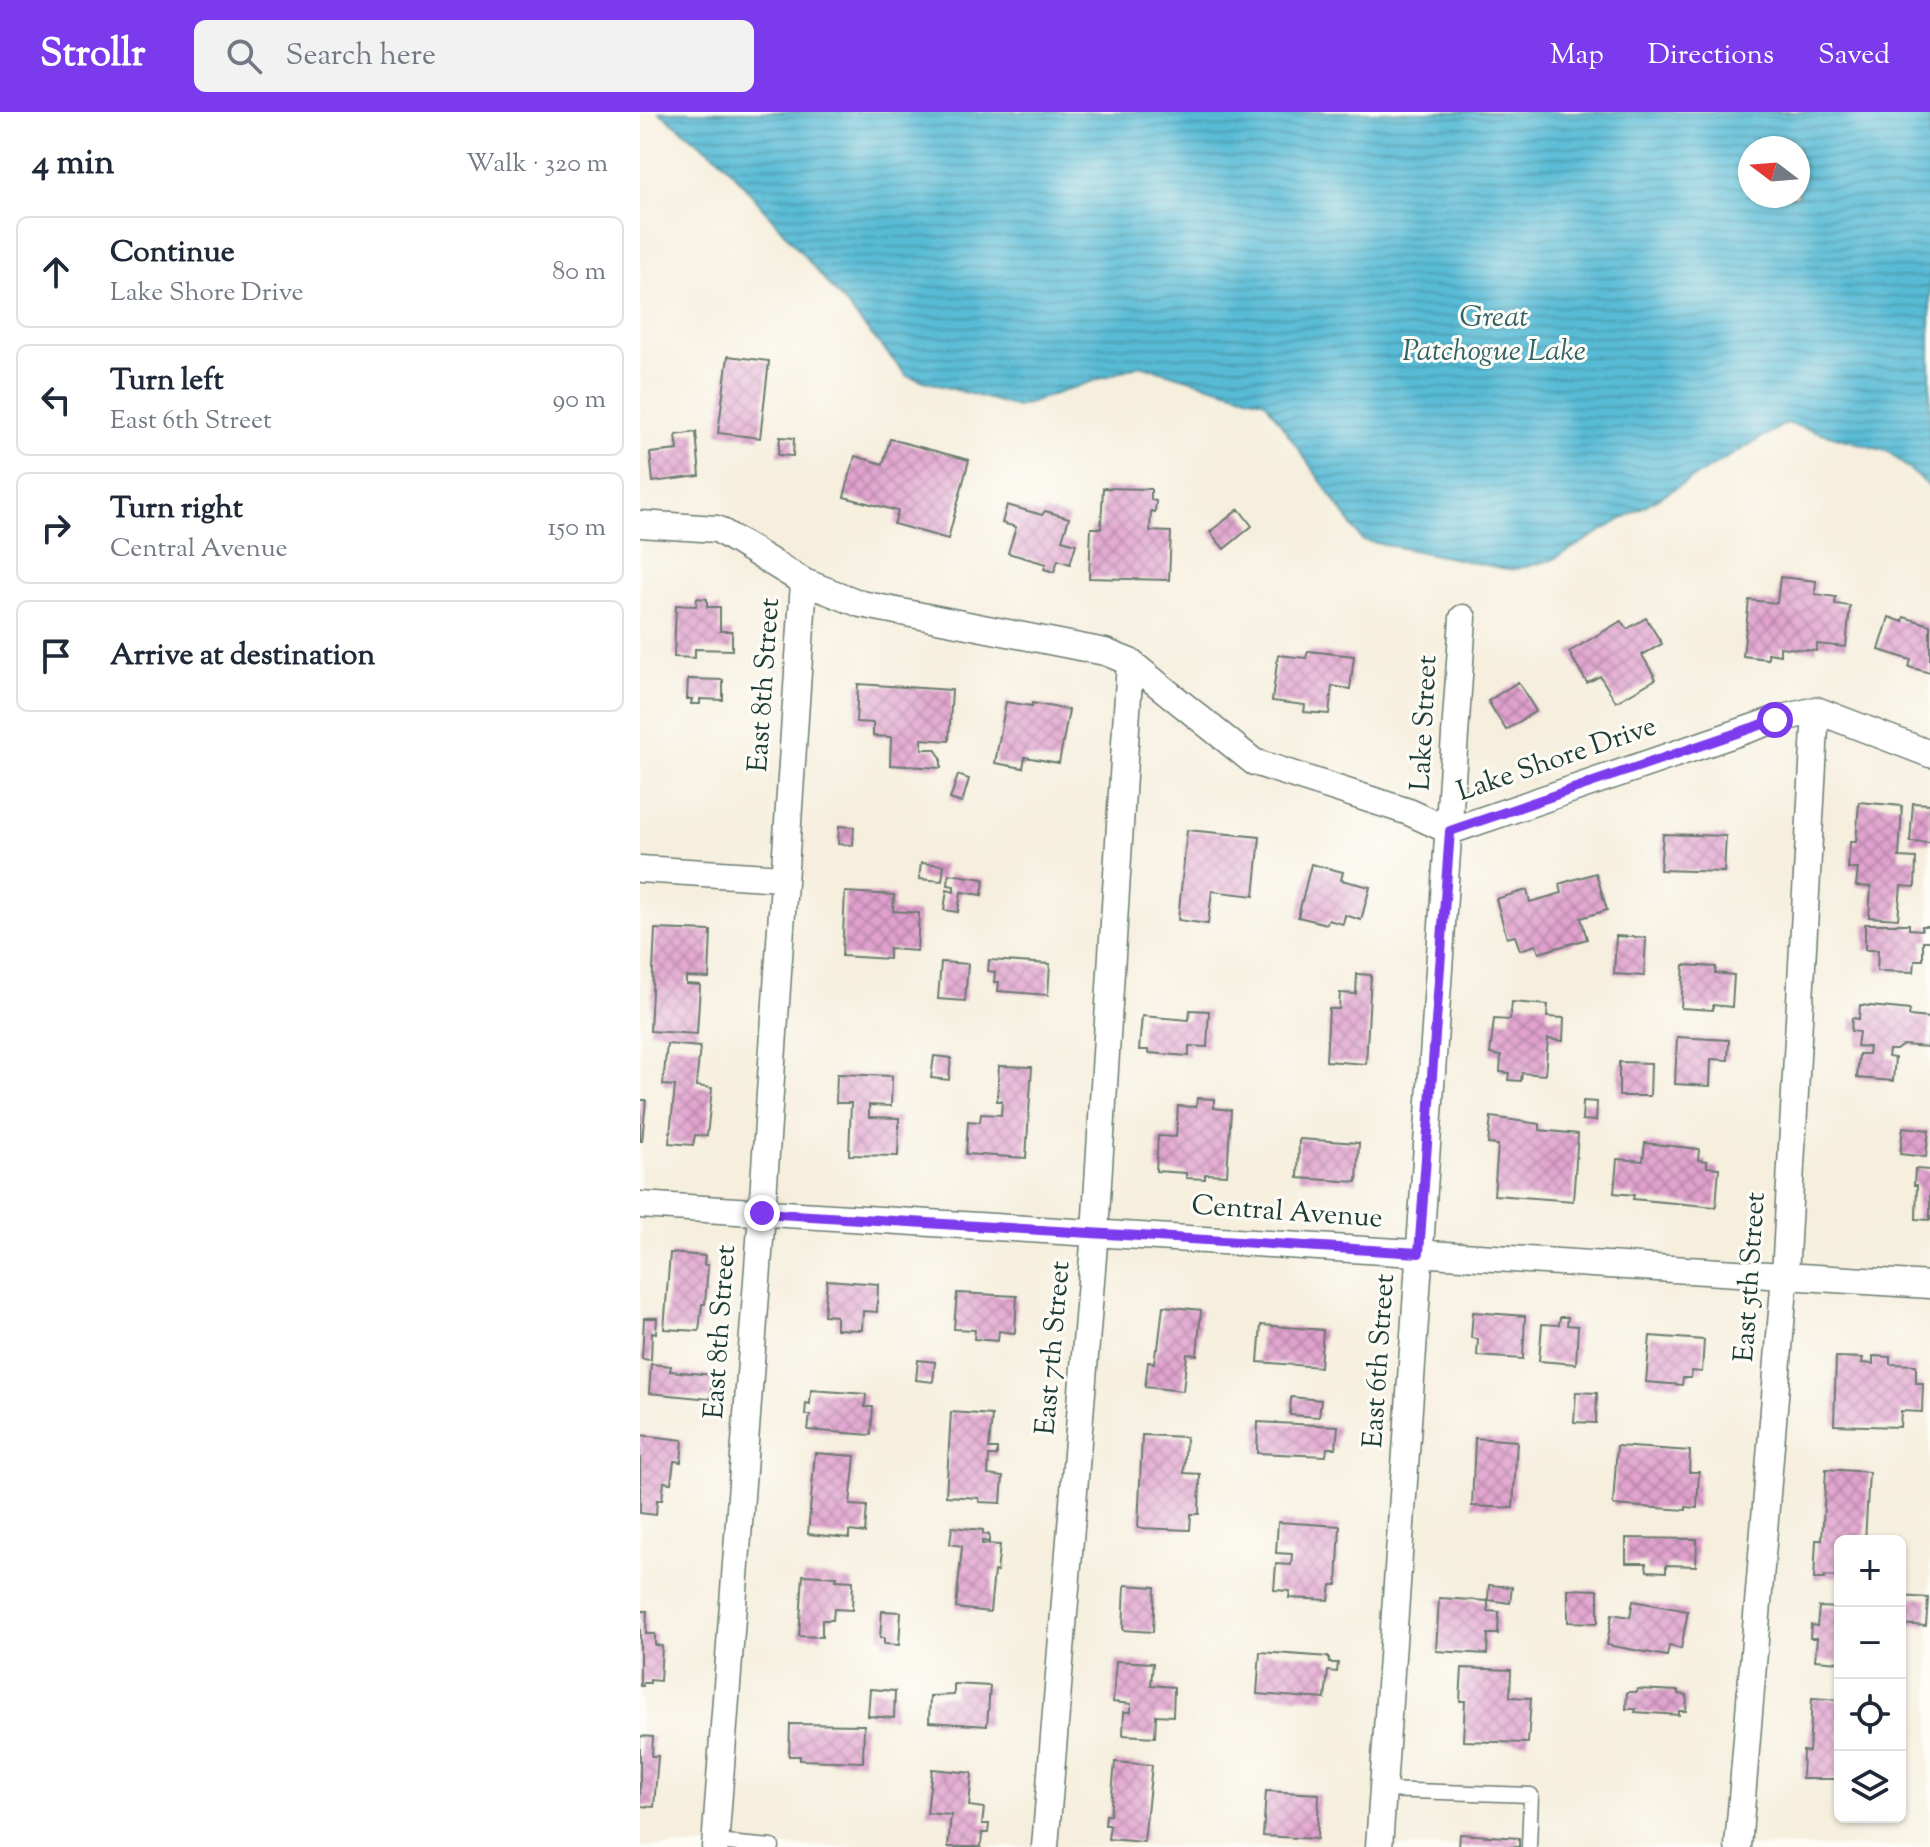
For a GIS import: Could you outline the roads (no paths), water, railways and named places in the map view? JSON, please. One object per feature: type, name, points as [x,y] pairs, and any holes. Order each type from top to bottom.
[{"type":"street","name":"Lake Shore Drive","points":[[640,524],[717,529],[804,582],[861,604],[1105,652],[1130,662],[1254,762],[1409,812],[1450,831],[1775,720],[1816,710]]},
{"type":"street","name":"East 8th Street","points":[[715,1844],[762,1213],[804,582]]},
{"type":"street","name":"Lake Street","points":[[1450,831],[1463,618]]},
{"type":"street","name":"East 7th Street","points":[[1045,1847],[1095,1232],[1130,662]]},
{"type":"street","points":[[1816,710],[1930,754]]},
{"type":"street","name":"East 5th Street","points":[[1738,1847],[1785,1275],[1816,710]]},
{"type":"street","name":"East 6th Street","points":[[1379,1847],[1450,831]]},
{"type":"street","points":[[640,869],[783,878]]},
{"type":"street","name":"Central Avenue","points":[[640,1205],[1930,1285]]},
{"type":"lane","points":[[1383,1790],[1531,1795],[1529,1847]]},
{"type":"lane","points":[[715,1844],[763,1847]]},
{"type":"water","name":"Great Patchogue Lake","points":[[659,112],[1930,112],[1930,487],[1889,452],[1787,423],[1552,560],[1511,570],[1362,540],[1265,401],[1140,365],[1017,407],[907,376],[722,160]]}]
